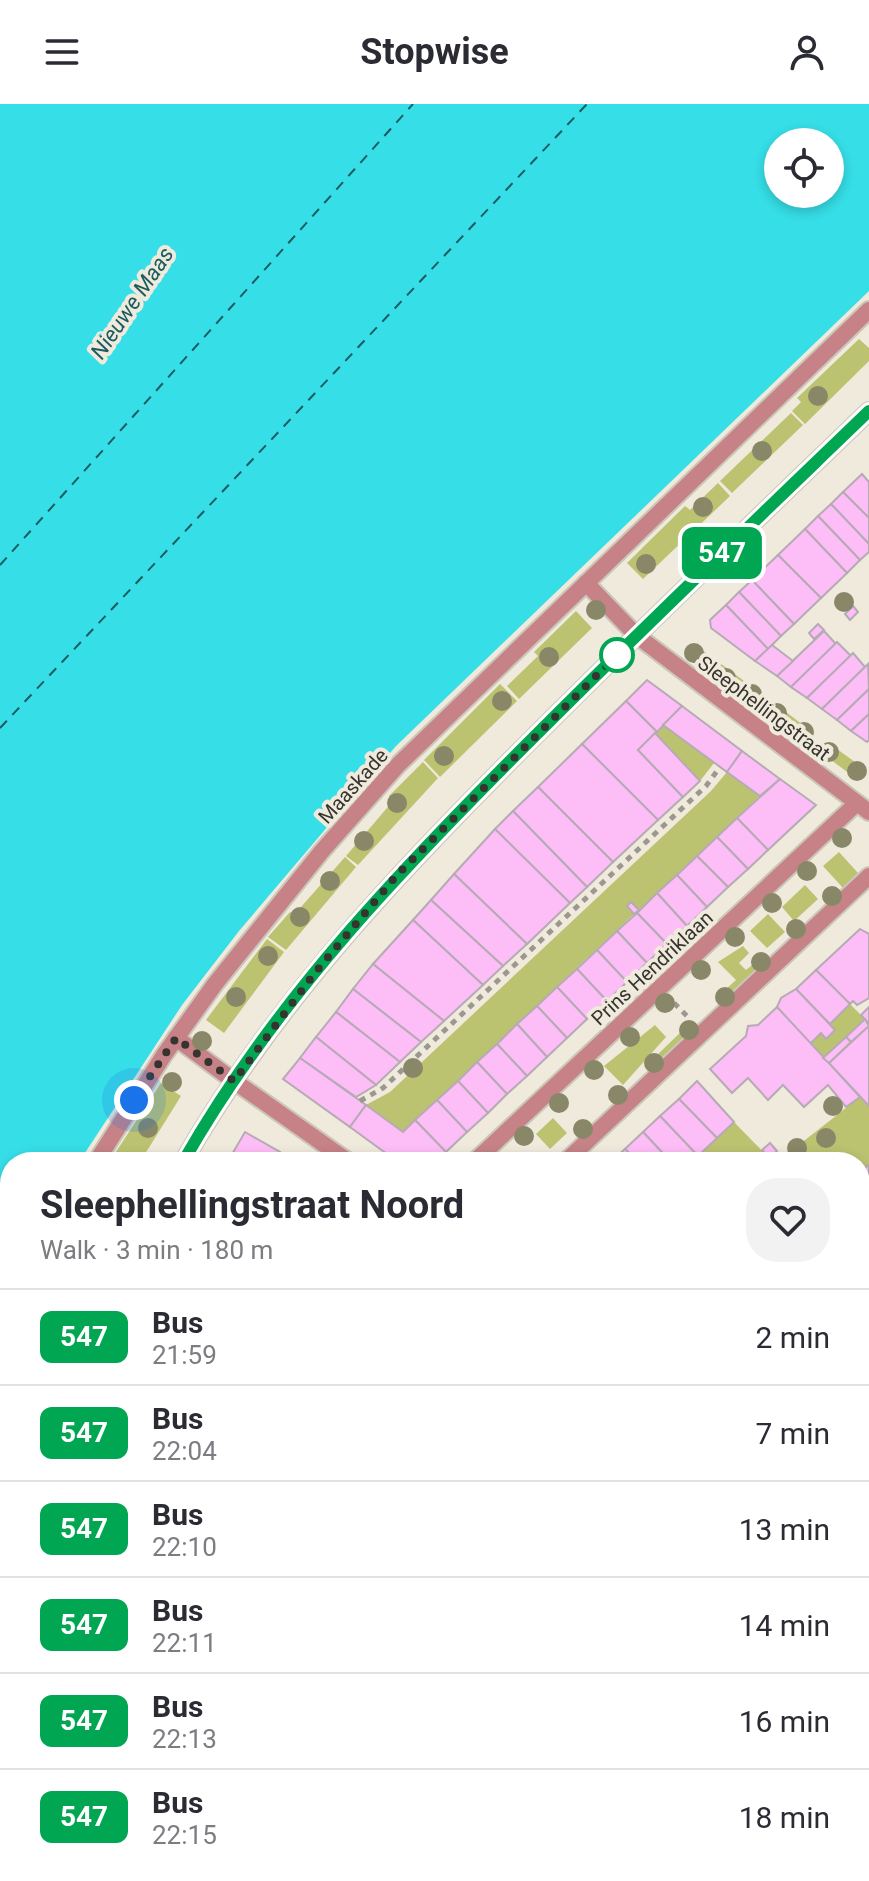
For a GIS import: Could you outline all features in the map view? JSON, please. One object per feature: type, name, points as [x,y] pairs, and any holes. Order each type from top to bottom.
[{"type":"street","name":"Maaskade","points":[[102,1152],[176,1038],[277,906],[391,773],[869,310]]},
{"type":"street","points":[[189,1152],[234,1081],[314,974],[397,875],[636,635],[869,411]]},
{"type":"street","points":[[586,583],[636,635]]},
{"type":"street","name":"Sleephellingstraat","points":[[636,635],[863,808]]},
{"type":"street","name":"Prins Hendriklaan","points":[[485,1152],[660,988],[863,808]]},
{"type":"street","points":[[576,1152],[869,876]]},
{"type":"street","points":[[176,1038],[335,1152]]},
{"type":"path","points":[[360,1101],[383,1088],[706,786],[720,767]]},
{"type":"path","points":[[660,988],[702,1032]]},
{"type":"green space","points":[[859,339],[869,348],[869,361],[805,424],[792,411],[801,402],[797,398]]},
{"type":"green space","points":[[791,413],[803,425],[732,493],[720,481]]},
{"type":"green space","points":[[718,483],[730,496],[643,579],[627,563],[685,506],[690,510]]},
{"type":"green space","points":[[576,611],[592,628],[519,699],[507,686],[538,656],[534,652]]},
{"type":"green space","points":[[694,644],[759,692],[752,702],[687,654]]},
{"type":"green space","points":[[500,684],[517,701],[440,777],[424,760]]},
{"type":"green space","points":[[777,705],[812,732],[805,741],[769,715]]},
{"type":"green space","points":[[663,725],[714,763],[700,781],[655,733]]},
{"type":"green space","points":[[830,744],[866,770],[858,780],[823,754]]},
{"type":"green space","points":[[423,762],[438,778],[358,865],[346,856],[393,801],[389,796]]},
{"type":"green space","points":[[727,772],[760,796],[639,910],[631,902],[627,906],[634,914],[403,1132],[366,1105],[390,1092],[711,791]]},
{"type":"green space","points":[[839,852],[858,873],[843,888],[823,866]]},
{"type":"green space","points":[[345,857],[356,867],[286,950],[268,937],[290,912],[294,915]]},
{"type":"green space","points":[[805,885],[818,899],[794,921],[782,907]]},
{"type":"green space","points":[[768,914],[785,932],[767,948],[750,931]]},
{"type":"green space","points":[[267,939],[284,952],[224,1033],[206,1020]]},
{"type":"green space","points":[[743,946],[749,953],[739,963],[746,970],[756,962],[760,967],[728,996],[724,991],[736,980],[718,962]]},
{"type":"green space","points":[[850,1004],[865,1019],[823,1058],[810,1044],[821,1033],[826,1039],[835,1031],[830,1024]]},
{"type":"green space","points":[[655,1025],[666,1037],[623,1085],[604,1066]]},
{"type":"green space","points":[[684,1029],[688,1034],[657,1063],[653,1059]]},
{"type":"green space","points":[[161,1083],[181,1096],[146,1152],[116,1152]]},
{"type":"green space","points":[[860,1097],[869,1106],[869,1152],[790,1152]]},
{"type":"green space","points":[[553,1118],[567,1133],[550,1149],[536,1134]]},
{"type":"green space","points":[[734,1122],[763,1152],[702,1152]]},
{"type":"water","name":"Nieuwe Maas","points":[[0,104],[869,104],[869,291],[396,746],[239,931],[182,1005],[86,1152],[0,1152]]},
{"type":"building","points":[[862,474],[869,482],[869,518],[843,492]]},
{"type":"building","points":[[843,492],[869,518],[869,544],[831,504]]},
{"type":"building","points":[[831,504],[869,544],[869,552],[860,560],[818,516]]},
{"type":"building","points":[[818,516],[860,560],[847,573],[805,529]]},
{"type":"building","points":[[805,529],[847,573],[821,598],[778,555]]},
{"type":"building","points":[[778,555],[821,598],[794,624],[752,580]]},
{"type":"building","points":[[752,580],[794,624],[781,636],[739,592]]},
{"type":"building","points":[[739,592],[781,636],[768,649],[726,605]]},
{"type":"building","points":[[726,605],[768,649],[755,661],[711,628],[710,620]]},
{"type":"building","points":[[853,606],[858,612],[850,620],[845,614]]},
{"type":"building","points":[[818,624],[824,630],[814,639],[809,633]]},
{"type":"building","points":[[824,631],[836,644],[791,687],[777,676]]},
{"type":"building","points":[[837,642],[851,656],[807,698],[791,687]]},
{"type":"building","points":[[772,645],[793,661],[777,676],[755,661]]},
{"type":"building","points":[[853,653],[865,667],[822,709],[807,698]]},
{"type":"building","points":[[868,664],[869,689],[837,720],[822,709]]},
{"type":"building","points":[[647,680],[682,706],[657,732],[626,701]]},
{"type":"building","points":[[869,689],[869,714],[851,731],[837,720]]},
{"type":"building","points":[[626,701],[657,732],[638,750],[683,797],[658,820],[582,744]]},
{"type":"building","points":[[682,706],[742,751],[727,772],[663,725]]},
{"type":"building","points":[[869,714],[869,740],[867,742],[851,731]]},
{"type":"building","points":[[655,733],[700,781],[683,797],[638,750]]},
{"type":"building","points":[[582,744],[658,820],[613,862],[538,787]]},
{"type":"building","points":[[742,751],[780,779],[760,796],[727,772]]},
{"type":"building","points":[[780,779],[816,805],[768,850],[737,818]]},
{"type":"building","points":[[538,787],[613,862],[587,887],[513,811]]},
{"type":"building","points":[[513,811],[587,887],[570,903],[495,829]]},
{"type":"building","points":[[737,818],[768,850],[748,869],[717,837]]},
{"type":"building","points":[[495,829],[570,903],[527,944],[454,874]]},
{"type":"building","points":[[717,837],[748,869],[728,887],[697,856]]},
{"type":"building","points":[[697,856],[728,887],[707,907],[677,875]]},
{"type":"building","points":[[454,874],[527,944],[503,966],[431,900]]},
{"type":"building","points":[[677,875],[707,907],[687,926],[657,893]]},
{"type":"building","points":[[657,893],[687,926],[667,944],[637,913]]},
{"type":"building","points":[[431,900],[503,966],[483,985],[413,920]]},
{"type":"building","points":[[631,902],[639,910],[634,914],[627,906]]},
{"type":"building","points":[[637,913],[667,944],[647,963],[617,931]]},
{"type":"building","points":[[413,920],[483,985],[444,1021],[373,964]]},
{"type":"building","points":[[860,929],[869,934],[869,998],[857,1005],[853,1001],[850,1004],[816,970]]},
{"type":"building","points":[[617,931],[647,963],[627,982],[597,950]]},
{"type":"building","points":[[597,950],[627,982],[607,1001],[577,969]]},
{"type":"building","points":[[373,964],[444,1021],[421,1042],[353,989]]},
{"type":"building","points":[[577,969],[607,1001],[587,1019],[557,987]]},
{"type":"building","points":[[816,970],[850,1004],[830,1024],[796,989]]},
{"type":"building","points":[[557,987],[587,1019],[567,1038],[537,1006]]},
{"type":"building","points":[[353,989],[421,1042],[400,1062],[336,1012]]},
{"type":"building","points":[[796,989],[835,1030],[826,1039],[821,1033],[810,1044],[777,1007],[781,998]]},
{"type":"building","points":[[537,1006],[567,1038],[547,1057],[517,1024]]},
{"type":"building","points":[[777,1007],[860,1097],[846,1107],[828,1085],[804,1107],[783,1085],[768,1100],[748,1078],[732,1093],[710,1069],[746,1036],[748,1026],[758,1025]]},
{"type":"building","points":[[869,1007],[869,1024],[861,1015]]},
{"type":"building","points":[[336,1012],[400,1062],[376,1085],[316,1037]]},
{"type":"building","points":[[865,1019],[869,1026],[851,1042],[846,1037]]},
{"type":"building","points":[[517,1024],[547,1057],[527,1076],[497,1044]]},
{"type":"building","points":[[869,1026],[869,1106],[829,1063]]},
{"type":"building","points":[[316,1037],[376,1085],[356,1097],[300,1058]]},
{"type":"building","points":[[846,1037],[851,1042],[829,1063],[823,1058]]},
{"type":"building","points":[[497,1044],[527,1076],[507,1094],[477,1062]]},
{"type":"building","points":[[300,1058],[366,1105],[350,1127],[283,1079]]},
{"type":"building","points":[[477,1062],[507,1094],[488,1113],[458,1081]]},
{"type":"building","points":[[458,1081],[488,1113],[467,1132],[437,1100]]},
{"type":"building","points":[[697,1081],[734,1122],[717,1138],[679,1099]]},
{"type":"building","points":[[679,1099],[717,1138],[702,1152],[694,1152],[660,1116]]},
{"type":"building","points":[[437,1100],[467,1132],[446,1152],[415,1120]]},
{"type":"building","points":[[366,1105],[403,1132],[415,1120],[446,1152],[384,1152],[350,1127]]},
{"type":"building","points":[[660,1116],[694,1152],[662,1152],[643,1132]]},
{"type":"building","points":[[245,1132],[280,1152],[233,1152]]},
{"type":"building","points":[[643,1132],[662,1152],[628,1152],[625,1149]]},
{"type":"building","points":[[770,1143],[777,1151],[764,1152],[762,1150]]},
{"type":"ferry route","points":[[0,565],[413,104]]},
{"type":"ferry route","points":[[0,728],[587,104]]},
{"type":"bus line","name":"547","points":[[189,1152],[225,1093],[285,1011],[340,940],[397,875],[636,635],[869,411]]},
{"type":"route","points":[[134,1100],[176,1038],[234,1081],[340,940],[397,875],[428,842],[622,650],[617,655]]}]
